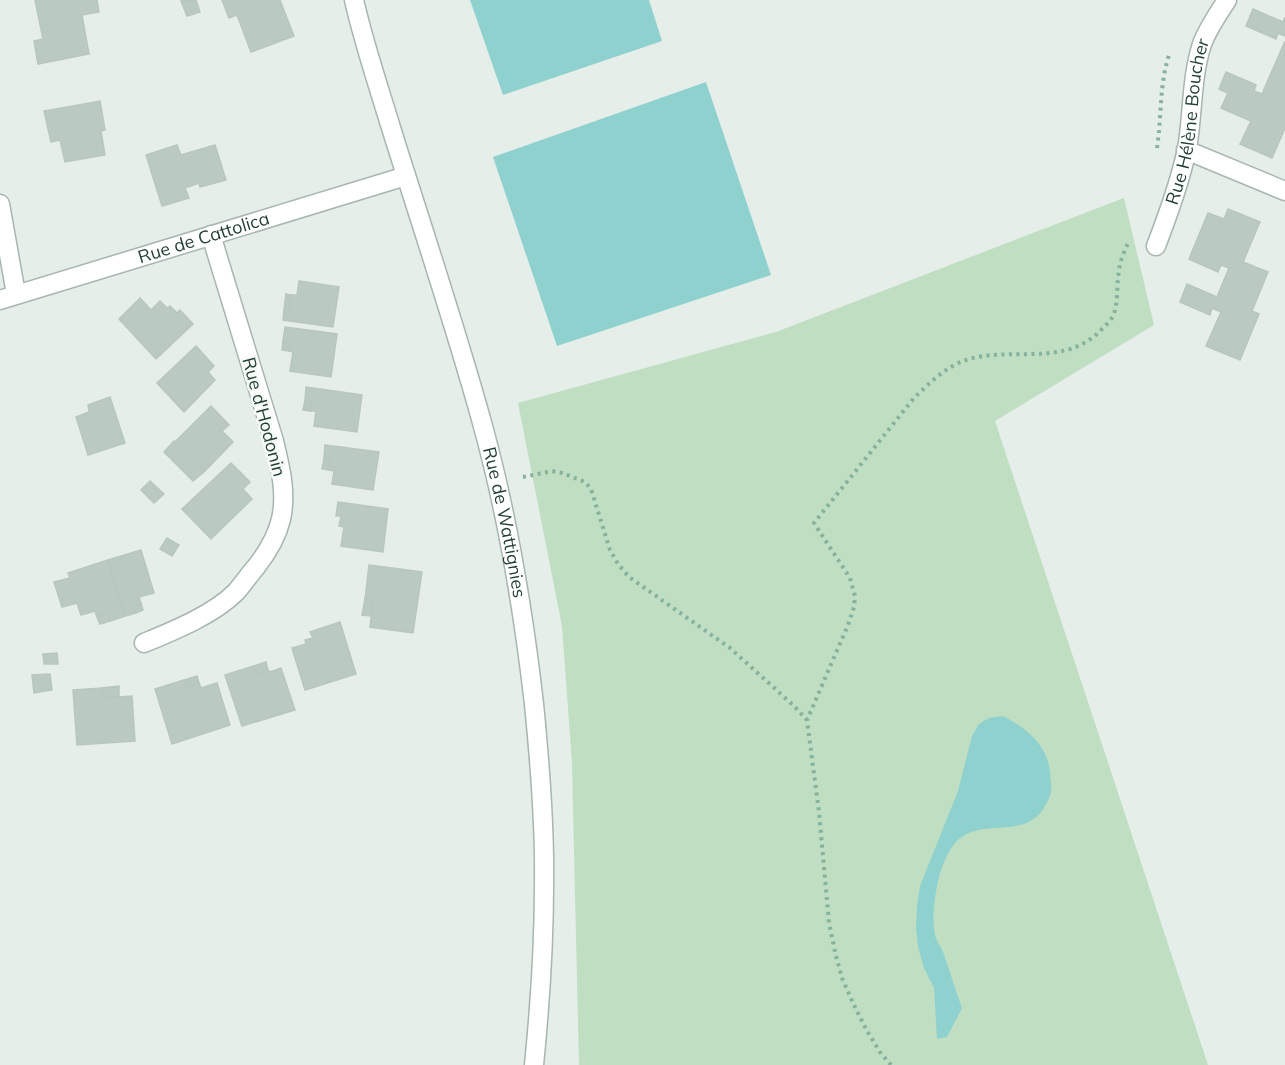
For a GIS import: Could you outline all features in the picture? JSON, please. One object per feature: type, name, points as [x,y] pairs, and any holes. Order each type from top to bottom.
[{"type":"street","name":"Rue de Wattignies","points":[[354,0],[368,54],[481,421],[508,535],[529,659],[542,792],[544,883],[541,983],[534,1065]]},
{"type":"street","name":"Rue Hélène Boucher","points":[[1156,246],[1175,192],[1186,150],[1197,64],[1203,43],[1227,0]]},
{"type":"street","points":[[1186,150],[1285,191]]},
{"type":"street","name":"Rue de Cattolica","points":[[8,297],[406,176]]},
{"type":"street","points":[[0,204],[8,297]]},
{"type":"street","name":"Rue d'Hodonin","points":[[144,643],[210,612],[235,593],[273,541],[281,519],[282,476],[274,441],[211,236]]},
{"type":"path","points":[[1157,152],[1163,76],[1172,47]]},
{"type":"path","points":[[891,1065],[866,1029],[849,995],[836,956],[829,924],[819,812],[807,720],[848,625],[855,596],[850,578],[814,523],[914,398],[950,367],[978,357],[1052,353],[1067,350],[1094,338],[1113,316],[1118,272],[1132,235]]},
{"type":"path","points":[[523,477],[552,471],[573,476],[585,482],[591,489],[610,550],[629,577],[729,648],[807,720]]},
{"type":"green space","points":[[1124,198],[1154,325],[995,421],[1208,1065],[579,1065],[572,763],[562,626],[518,403],[776,332]]},
{"type":"water","points":[[470,0],[649,0],[662,41],[503,95]]},
{"type":"water","points":[[706,82],[771,275],[557,346],[493,157]]},
{"type":"water","points":[[1003,716],[1034,738],[1045,754],[1051,793],[1037,816],[1026,823],[974,831],[962,837],[947,855],[936,889],[934,925],[936,937],[962,1008],[947,1037],[937,1039],[934,988],[924,968],[918,947],[916,928],[920,886],[958,791],[972,736],[979,724],[989,718]]},
{"type":"building","points":[[35,0],[97,0],[99,12],[82,15],[89,54],[38,64],[34,41],[43,39]]},
{"type":"building","points":[[196,0],[200,12],[187,16],[181,1]]},
{"type":"building","points":[[222,0],[280,0],[294,36],[251,52],[237,15],[229,18]]},
{"type":"building","points":[[1253,9],[1283,22],[1285,17],[1285,36],[1278,33],[1276,39],[1246,26]]},
{"type":"building","points":[[1285,41],[1285,128],[1272,158],[1240,144],[1251,121],[1221,108],[1228,93],[1219,89],[1226,72],[1256,85],[1254,91],[1262,94]]},
{"type":"building","points":[[100,101],[105,130],[101,131],[105,155],[65,162],[60,140],[51,142],[44,111]]},
{"type":"building","points":[[177,145],[181,155],[215,145],[226,180],[200,187],[199,183],[185,188],[189,198],[162,206],[146,155]]},
{"type":"building","points":[[1228,209],[1260,222],[1243,262],[1268,272],[1252,311],[1259,314],[1240,360],[1206,346],[1221,312],[1212,308],[1210,315],[1180,302],[1187,284],[1217,297],[1229,268],[1221,265],[1218,272],[1189,259],[1208,213],[1224,219]]},
{"type":"building","points":[[299,281],[339,287],[333,327],[283,320],[284,310],[289,310],[291,295],[297,295]]},
{"type":"building","points":[[286,294],[291,295],[289,310],[284,310]]},
{"type":"building","points":[[140,298],[151,310],[160,301],[177,313],[180,310],[193,324],[156,359],[119,319]]},
{"type":"building","points":[[285,327],[337,334],[331,377],[290,371],[293,352],[289,351],[290,342],[283,341]]},
{"type":"building","points":[[283,341],[290,342],[289,351],[282,350]]},
{"type":"building","points":[[196,346],[214,366],[208,372],[215,380],[184,412],[157,383]]},
{"type":"building","points":[[306,387],[362,395],[357,432],[314,426],[316,411],[310,411],[312,401],[305,400]]},
{"type":"building","points":[[110,397],[125,443],[88,455],[76,417],[89,412],[88,405]]},
{"type":"building","points":[[305,400],[312,401],[310,411],[303,410]]},
{"type":"building","points":[[211,406],[229,425],[222,431],[233,442],[205,471],[175,442]]},
{"type":"building","points":[[174,441],[205,471],[193,481],[164,452]]},
{"type":"building","points":[[325,445],[379,452],[373,490],[332,484],[334,471],[328,470],[329,460],[324,458]]},
{"type":"building","points":[[324,458],[329,460],[328,470],[322,469]]},
{"type":"building","points":[[231,463],[250,482],[243,489],[252,499],[211,539],[182,509]]},
{"type":"building","points":[[150,481],[164,494],[154,503],[141,490]]},
{"type":"building","points":[[338,502],[388,509],[383,552],[341,546],[344,527],[339,526],[341,516],[336,516]]},
{"type":"building","points":[[167,538],[179,545],[172,556],[160,549]]},
{"type":"building","points":[[141,550],[154,593],[139,597],[141,603],[134,606],[136,613],[125,616],[108,560]]},
{"type":"building","points":[[108,560],[125,616],[110,621],[107,614],[97,617],[95,611],[81,615],[77,603],[62,607],[54,582],[70,578],[68,573]]},
{"type":"building","points":[[369,565],[422,572],[413,633],[370,627],[373,600],[365,599]]},
{"type":"building","points":[[365,599],[373,600],[371,616],[362,615]]},
{"type":"building","points":[[141,603],[143,610],[136,613],[134,606]]},
{"type":"building","points":[[107,614],[110,621],[100,624],[97,617]]},
{"type":"building","points":[[340,622],[356,674],[305,690],[292,648],[306,644],[305,640],[313,638],[310,632]]},
{"type":"building","points":[[57,653],[58,664],[44,664],[43,654]]},
{"type":"building","points":[[266,662],[268,670],[257,674],[254,666]]},
{"type":"building","points":[[254,666],[257,674],[281,668],[295,710],[242,726],[225,675]]},
{"type":"building","points":[[50,674],[52,690],[34,693],[32,675]]},
{"type":"building","points":[[197,676],[199,683],[187,687],[184,680]]},
{"type":"building","points":[[184,680],[187,687],[199,683],[201,688],[217,683],[230,725],[172,744],[155,689]]},
{"type":"building","points":[[119,686],[119,697],[103,698],[102,688]]},
{"type":"building","points":[[102,688],[103,698],[132,696],[135,741],[77,745],[73,690]]}]
